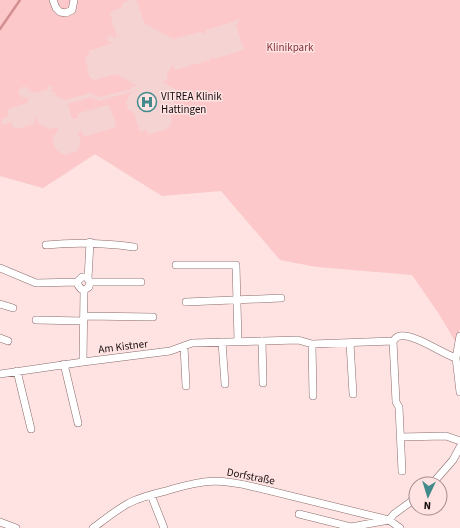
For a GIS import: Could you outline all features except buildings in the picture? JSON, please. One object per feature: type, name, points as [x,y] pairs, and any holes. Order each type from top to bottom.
[{"type":"street","points":[[53,0],[56,8],[60,12],[66,13],[72,10],[74,0]]},
{"type":"street","points":[[84,290],[89,288],[90,242]]},
{"type":"street","points":[[46,245],[90,242],[134,247]]},
{"type":"street","points":[[176,265],[236,265],[238,341]]},
{"type":"street","points":[[0,268],[36,283],[78,282],[82,277],[89,280],[141,282]]},
{"type":"street","points":[[78,282],[79,287],[84,290]]},
{"type":"street","points":[[83,362],[84,290]]},
{"type":"street","points":[[186,302],[281,298]]},
{"type":"street","points":[[0,304],[13,308]]},
{"type":"street","points":[[36,320],[153,316]]},
{"type":"street","name":"Am Kistner","points":[[0,374],[64,364],[170,352],[192,344],[238,341],[298,340],[312,344],[350,343],[393,341],[399,336],[407,336],[428,344],[456,358]]},
{"type":"street","points":[[460,336],[456,358],[460,392]]},
{"type":"street","points":[[0,338],[8,341]]},
{"type":"street","points":[[262,341],[263,383]]},
{"type":"street","points":[[393,341],[396,402],[399,408],[402,470]]},
{"type":"street","points":[[222,342],[225,384]]},
{"type":"street","points":[[350,343],[353,394]]},
{"type":"street","points":[[312,344],[313,396]]},
{"type":"street","points":[[184,346],[186,386]]},
{"type":"street","points":[[64,364],[78,422]]},
{"type":"street","points":[[17,371],[31,429]]},
{"type":"street","points":[[400,437],[446,436],[460,440]]},
{"type":"street","points":[[439,476],[453,460],[460,447]]},
{"type":"street","name":"Dorfstraße","points":[[93,528],[127,504],[151,495],[193,483],[208,481],[234,482],[389,520],[400,528]]},
{"type":"street","points":[[151,495],[164,528]]},
{"type":"street","points":[[299,514],[352,527],[389,520],[394,514],[408,504]]},
{"type":"street","points":[[0,522],[16,528]]},
{"type":"shaded area","name":"Klinikpark","points":[[0,0],[347,0],[162,196],[95,154],[43,188],[0,176]]},
{"type":"green space","points":[[0,0],[131,0],[124,2],[121,8],[111,11],[110,13],[117,38],[110,35],[106,40],[113,43],[89,51],[89,54],[85,57],[90,78],[95,80],[116,74],[137,86],[131,87],[131,89],[99,97],[91,93],[64,100],[55,95],[55,92],[51,92],[53,87],[50,85],[47,90],[36,92],[31,92],[27,87],[21,87],[18,92],[21,97],[29,98],[27,103],[10,108],[8,111],[9,115],[1,120],[2,124],[11,122],[13,127],[16,129],[34,124],[35,119],[37,118],[39,124],[49,129],[59,127],[52,140],[56,150],[65,155],[76,152],[81,143],[78,132],[81,131],[83,135],[86,136],[114,128],[116,124],[110,107],[107,105],[79,113],[77,118],[72,119],[68,104],[91,97],[98,101],[132,92],[126,102],[128,109],[134,113],[140,132],[147,130],[148,135],[170,128],[169,126],[172,121],[168,107],[172,106],[177,96],[175,89],[163,82],[167,80],[167,75],[173,64],[175,70],[210,60],[212,57],[214,59],[244,50],[236,25],[239,21],[237,19],[233,22],[206,30],[204,34],[200,32],[173,39],[144,23],[137,1],[134,0],[460,0],[460,329],[455,341],[439,314],[412,275],[317,267],[280,260],[221,191],[162,196],[95,154],[43,188],[0,176]]},
{"type":"waterway","points":[[0,29],[20,0]]},
{"type":"place","name":"VITREA Klinik Hattingen","points":[[147,102]]}]
